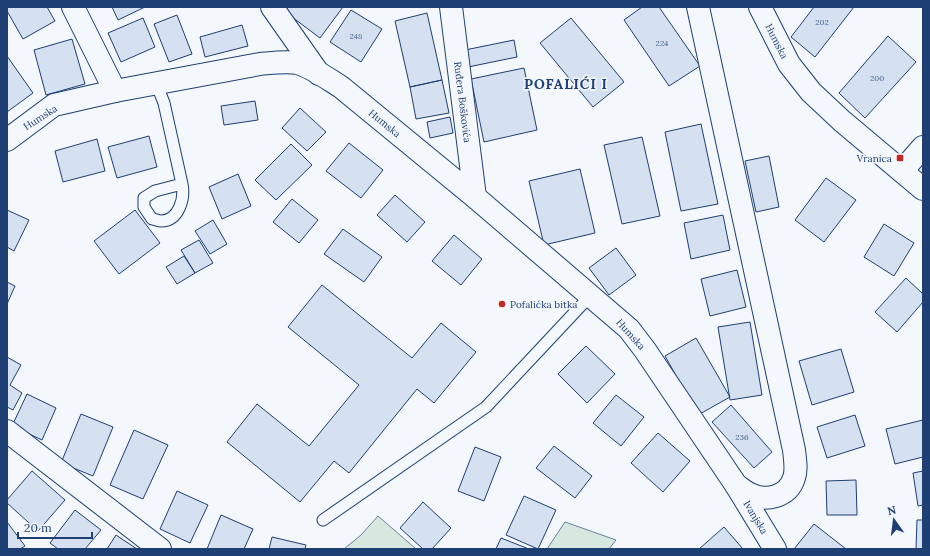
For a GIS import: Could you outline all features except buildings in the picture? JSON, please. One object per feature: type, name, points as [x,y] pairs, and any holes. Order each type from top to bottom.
[{"type":"street","points":[[73,7],[115,91]]},
{"type":"street","points":[[272,7],[319,74]]},
{"type":"street","name":"Ruđera Boškovića","points":[[451,7],[475,196]]},
{"type":"street","name":"Humska","points":[[7,140],[54,106],[115,91],[260,64],[282,62],[297,64],[319,74],[341,87],[475,196],[630,330],[736,485],[750,495],[764,498],[777,497],[787,490],[794,479],[796,464],[794,450],[698,7]]},
{"type":"street","name":"Humska","points":[[760,7],[789,64],[811,92],[842,121],[923,189]]},
{"type":"street","points":[[902,172],[923,147]]},
{"type":"street","points":[[7,431],[160,549]]},
{"type":"street","name":"Ivanjska","points":[[736,485],[775,549]]},
{"type":"lane","points":[[156,83],[164,103],[182,184]]},
{"type":"lane","points":[[323,520],[486,407],[590,296]]},
{"type":"shaded area","points":[[378,516],[416,549],[344,549],[361,535]]},
{"type":"shaded area","points":[[565,522],[616,540],[609,549],[547,549]]},
{"type":"place","name":"Vranica","points":[[900,158]]},
{"type":"place","name":"Pofalićka bitka","points":[[502,304]]},
{"type":"district","name":"POFALIĆI I","points":[[566,84]]}]
